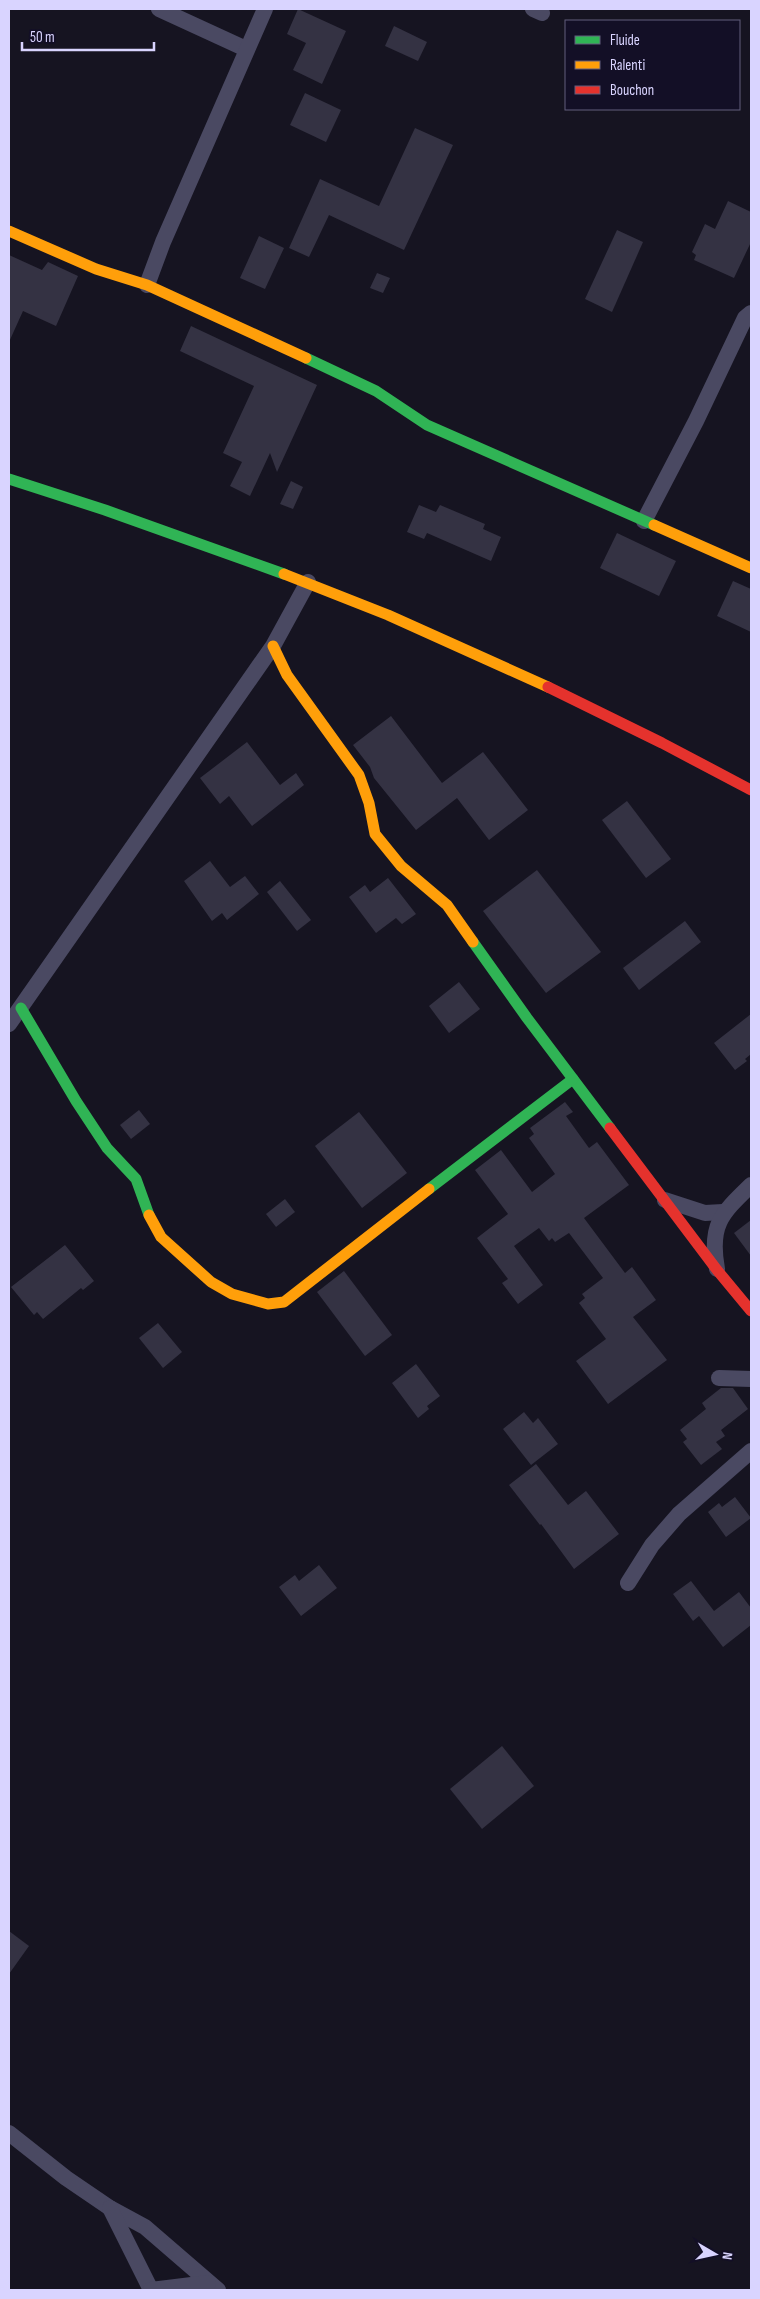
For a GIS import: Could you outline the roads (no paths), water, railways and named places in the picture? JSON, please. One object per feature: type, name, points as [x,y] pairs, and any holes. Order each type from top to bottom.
[{"type":"street","points":[[159,9],[246,49]]},
{"type":"street","points":[[147,285],[163,242],[265,9]]},
{"type":"street","points":[[9,231],[96,270],[147,285],[376,391],[427,425],[751,568]]},
{"type":"street","points":[[644,521],[696,422],[745,318],[751,312]]},
{"type":"street","points":[[9,479],[151,524],[308,582],[515,671],[608,714],[751,790]]},
{"type":"street","points":[[9,1024],[273,646],[308,582]]},
{"type":"street","points":[[273,646],[287,675],[359,775],[369,803],[375,834],[401,866],[446,906],[573,1079],[717,1270],[751,1311]]},
{"type":"street","points":[[21,1008],[106,1148],[136,1180],[146,1210],[160,1237],[211,1282],[232,1294],[268,1304],[284,1302],[291,1298],[387,1220],[573,1079]]},
{"type":"street","points":[[717,1270],[714,1250],[716,1230],[724,1212],[751,1186]]},
{"type":"street","points":[[665,1200],[705,1213],[724,1212]]},
{"type":"street","points":[[719,1378],[751,1379]]},
{"type":"street","points":[[628,1583],[652,1545],[679,1514],[751,1451]]},
{"type":"street","points":[[9,2133],[66,2178],[110,2208],[145,2227],[213,2287]]},
{"type":"street","points":[[110,2208],[151,2290],[213,2287]]}]
